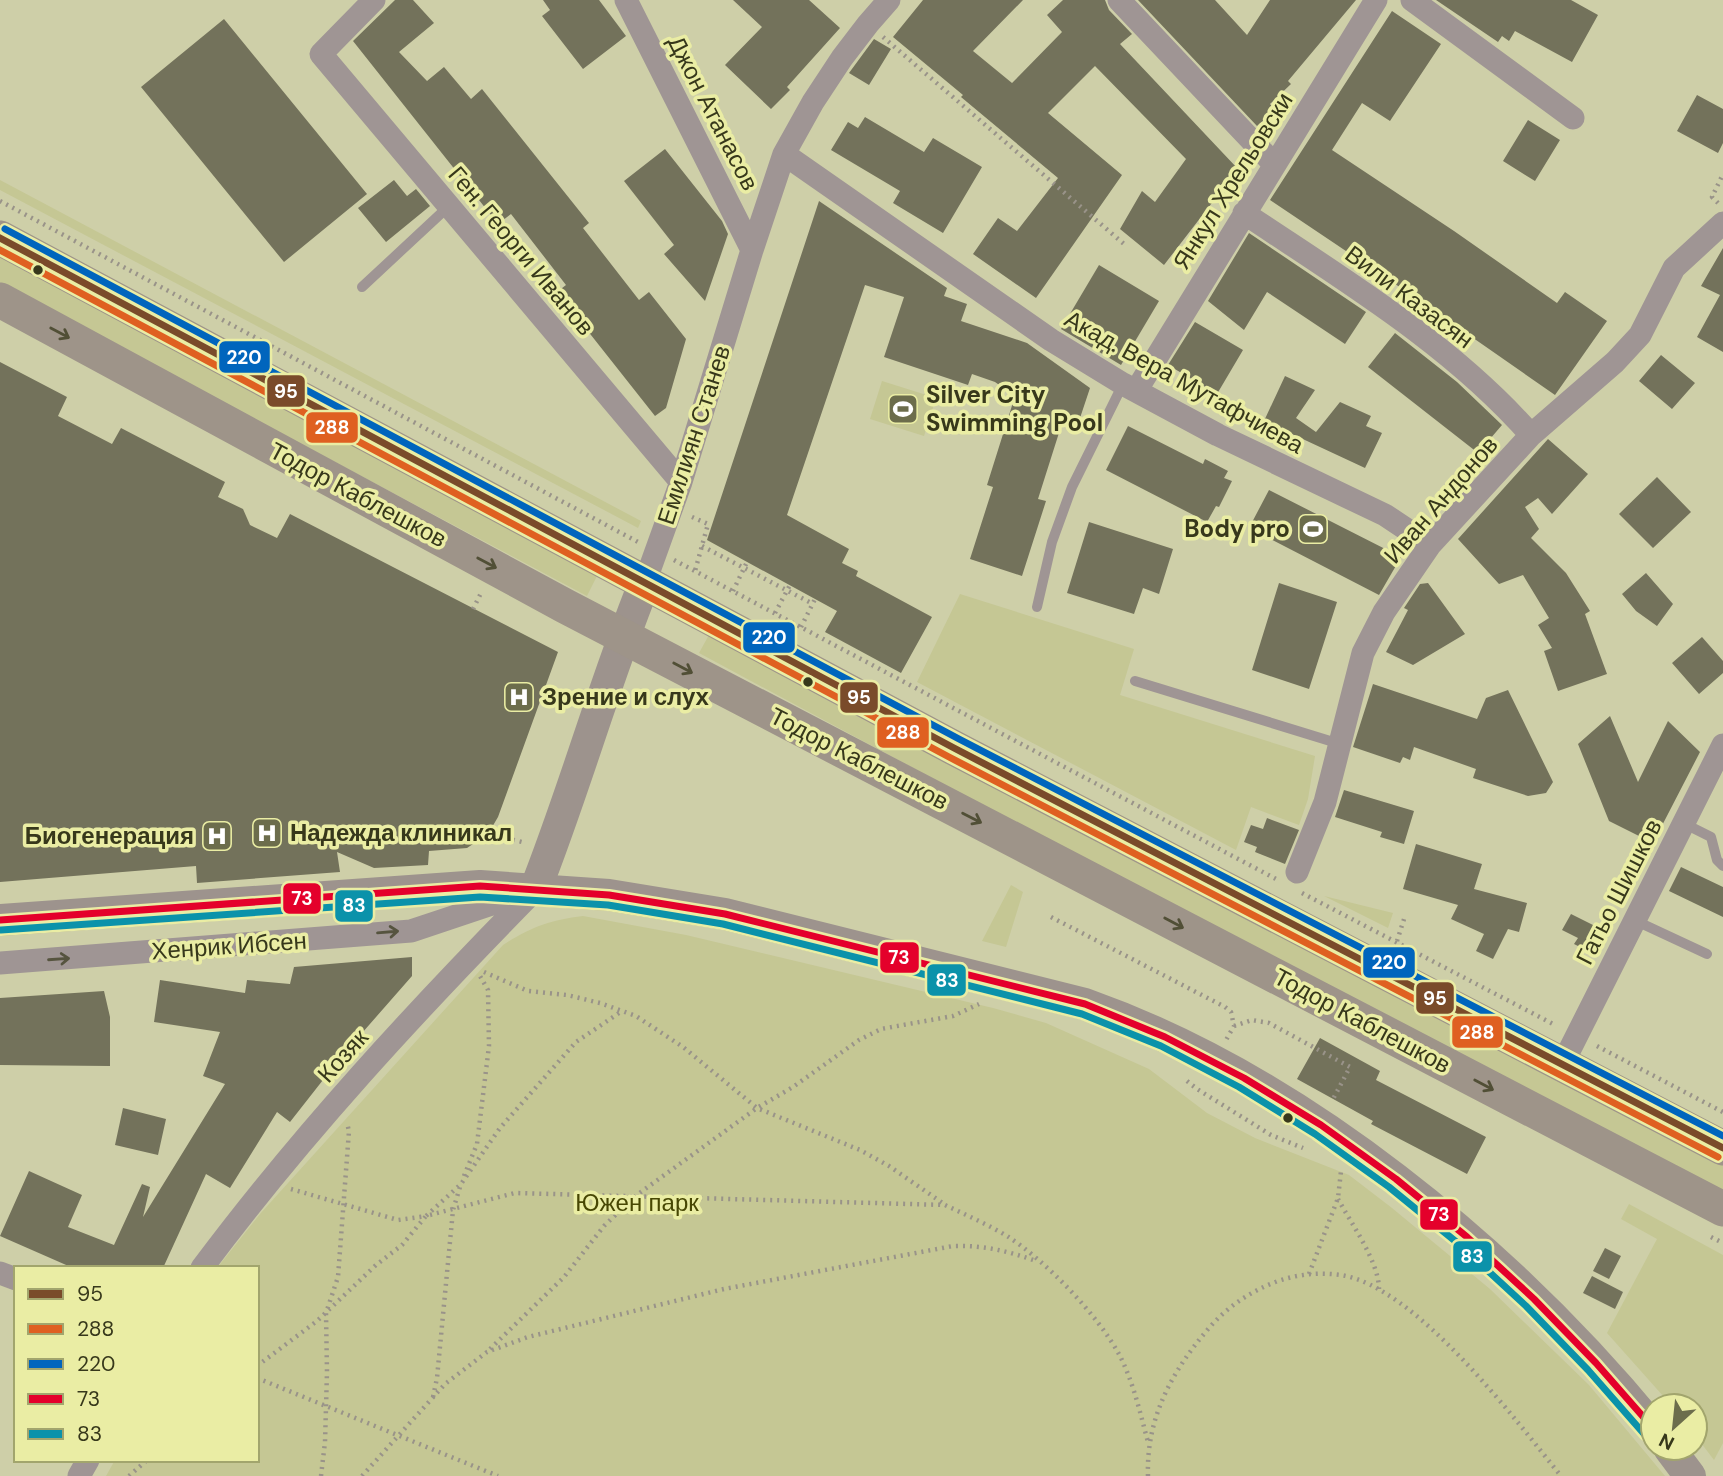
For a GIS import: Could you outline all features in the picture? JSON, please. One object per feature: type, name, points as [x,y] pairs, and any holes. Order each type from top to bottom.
[{"type":"main road","points":[[0,238],[954,748],[1723,1148]]},
{"type":"main road","name":"Тодор Каблешков","points":[[0,300],[623,636],[1723,1209]]},
{"type":"main road","name":"Емилиян Станев","points":[[535,890],[552,848],[623,636],[645,582]]},
{"type":"main road","name":"Хенрик Ибсен","points":[[0,920],[480,886],[609,895],[725,914],[1085,1004],[1133,1021],[1186,1046],[1313,1137],[1394,1178],[1462,1234],[1568,1331],[1639,1411]]},
{"type":"street","name":"Ген. Георги Иванов","points":[[374,0],[321,54],[681,482]]},
{"type":"street","name":"Джон Атанасов","points":[[626,0],[752,250]]},
{"type":"street","name":"Емилиян Станев","points":[[645,582],[681,482],[784,154],[813,102],[867,24],[889,0]]},
{"type":"street","points":[[1119,0],[1274,164]]},
{"type":"street","name":"Янкул Хрельовски","points":[[1129,387],[1244,213],[1376,0]]},
{"type":"street","points":[[1412,0],[1573,118]]},
{"type":"street","name":"Акад. Вера Мутафчиева","points":[[784,154],[1051,340],[1129,387],[1218,435],[1385,515],[1430,545]]},
{"type":"street","name":"Вили Казасян","points":[[1244,213],[1388,309],[1504,404],[1531,435]]},
{"type":"street","name":"Иван Андонов","points":[[1289,880],[1325,802],[1363,653],[1384,612],[1430,545],[1531,435],[1624,353],[1640,335],[1674,268],[1723,223]]},
{"type":"street","name":"Гатьо Шишков","points":[[1563,1063],[1723,745]]},
{"type":"street","name":"Хенрик Ибсен","points":[[0,963],[411,931],[535,890]]},
{"type":"street","name":"Козяк","points":[[204,1266],[269,1182],[341,1099],[465,961],[535,890]]},
{"type":"lane","points":[[362,287],[449,206]]},
{"type":"lane","name":"Янкул Хрельовски","points":[[1037,607],[1052,542],[1072,487],[1129,387]]},
{"type":"lane","points":[[1135,681],[1340,744]]},
{"type":"lane","points":[[1683,823],[1711,838],[1717,860],[1723,866]]},
{"type":"lane","points":[[1634,920],[1707,954]]},
{"type":"path","points":[[867,24],[1124,244]]},
{"type":"path","points":[[1723,174],[1712,197],[1723,208]]},
{"type":"path","points":[[0,201],[633,539]]},
{"type":"path","points":[[692,517],[708,524],[695,571]]},
{"type":"path","points":[[702,546],[787,591],[814,602],[801,627]]},
{"type":"path","points":[[675,561],[1289,880],[1396,941],[1561,1028]]},
{"type":"path","points":[[733,591],[747,562]]},
{"type":"path","points":[[775,613],[790,585]]},
{"type":"path","points":[[506,838],[522,842]]},
{"type":"path","points":[[1396,941],[1405,916]]},
{"type":"path","points":[[1051,917],[1225,1007],[1231,1013],[1234,1026],[1252,1020],[1269,1023],[1350,1068],[1313,1137],[1271,1135],[1187,1080]]},
{"type":"path","points":[[433,1398],[453,1210],[477,1144],[489,1046],[488,990],[476,970],[490,973],[528,991],[567,995],[636,1016],[683,1047],[757,1108],[860,1150],[889,1166],[945,1205],[1007,1237],[1064,1284],[1119,1354],[1136,1393],[1148,1442],[1148,1476]]},
{"type":"path","points":[[487,1352],[564,1277],[604,1226],[634,1196],[757,1108],[793,1087],[859,1040],[881,1029],[967,1011],[978,1005],[995,980]]},
{"type":"path","points":[[259,1364],[326,1313],[376,1265],[402,1245],[426,1216],[461,1184],[500,1128],[576,1042],[623,1011]]},
{"type":"path","points":[[1593,1044],[1723,1112]]},
{"type":"path","points":[[321,1476],[326,1406],[326,1313],[338,1277],[349,1131],[341,1099]]},
{"type":"path","points":[[1309,1273],[1338,1198],[1342,1167],[1336,1163]]},
{"type":"path","points":[[269,1182],[398,1220],[453,1210],[515,1193],[945,1205]]},
{"type":"path","points":[[1338,1198],[1372,1261],[1379,1280],[1379,1289]]},
{"type":"path","points":[[362,1476],[469,1363],[487,1352],[528,1337],[724,1289],[953,1246],[972,1245],[1003,1249],[1040,1262]]},
{"type":"path","points":[[1148,1442],[1154,1419],[1170,1382],[1191,1349],[1218,1318],[1235,1302],[1268,1285],[1309,1273],[1343,1276],[1379,1289],[1428,1326],[1459,1356],[1561,1476]]},
{"type":"path","points":[[259,1379],[498,1476]]},
{"type":"path","points":[[129,1476],[145,1462]]},
{"type":"green space","points":[[0,180],[641,521],[638,528],[0,190]]},
{"type":"green space","points":[[0,255],[598,574],[587,596],[0,284]]},
{"type":"green space","name":"Silver City Swimming Pool","points":[[882,381],[936,398],[924,436],[870,419]]},
{"type":"green space","points":[[960,594],[1134,649],[1120,695],[1315,756],[1308,799],[1299,825],[1251,807],[1236,850],[917,682]]},
{"type":"green space","points":[[710,633],[1723,1163],[1723,1195],[1228,937],[699,653]]},
{"type":"green space","points":[[1011,885],[1023,892],[1006,947],[982,941]]},
{"type":"green space","points":[[1324,896],[1393,913],[1388,928]]},
{"type":"green space","name":"Южен парк","points":[[583,916],[686,935],[1046,1023],[1149,1069],[1207,1113],[1255,1138],[1349,1175],[1392,1208],[1490,1289],[1589,1385],[1639,1445],[1639,1462],[1653,1462],[1665,1476],[106,1476],[114,1462],[259,1462],[259,1266],[219,1266],[260,1214],[503,945],[541,925]]},
{"type":"green space","points":[[1629,1204],[1723,1255],[1723,1443],[1714,1460],[1709,1453],[1709,1392],[1660,1392],[1607,1333],[1657,1239],[1621,1219]]},
{"type":"building","points":[[395,0],[413,0],[434,23],[399,52],[427,81],[444,67],[471,99],[482,89],[589,223],[583,228],[639,300],[649,292],[686,339],[666,408],[655,416],[557,292],[566,285],[511,214],[498,224],[353,41]]},
{"type":"building","points":[[543,0],[599,0],[626,36],[583,69],[542,16],[550,10]]},
{"type":"building","points":[[733,0],[809,0],[840,28],[787,87],[790,90],[771,109],[725,65],[762,27]]},
{"type":"building","points":[[923,0],[1023,0],[973,51],[1012,83],[1062,32],[1047,15],[1063,0],[1105,0],[1109,10],[1132,34],[1120,44],[1238,169],[1164,265],[1120,229],[1142,191],[1155,202],[1186,159],[1095,66],[1048,113],[1122,175],[1036,298],[973,254],[998,218],[1017,231],[1058,178],[893,37]]},
{"type":"building","points":[[1138,0],[1215,0],[1247,35],[1270,0],[1356,0],[1288,81],[1291,84],[1270,104],[1275,110],[1257,126]]},
{"type":"building","points":[[1436,0],[1571,0],[1598,15],[1572,62],[1515,31],[1509,41],[1502,36],[1498,42]]},
{"type":"building","points":[[1392,11],[1441,44],[1390,121],[1362,103],[1332,150],[1557,303],[1565,292],[1607,321],[1555,395],[1270,200]]},
{"type":"building","points":[[224,19],[367,194],[284,262],[141,87]]},
{"type":"building","points":[[874,39],[891,49],[869,85],[849,73]]},
{"type":"building","points":[[1697,95],[1723,109],[1723,143],[1718,153],[1677,131]]},
{"type":"building","points":[[865,117],[924,152],[933,138],[982,167],[943,233],[893,203],[900,191],[831,150],[848,122],[858,128]]},
{"type":"building","points":[[1528,120],[1560,140],[1535,181],[1503,161]]},
{"type":"building","points":[[665,149],[722,221],[728,234],[705,301],[664,254],[674,245],[624,181]]},
{"type":"building","points":[[394,180],[407,196],[416,189],[430,206],[386,242],[358,208]]},
{"type":"building","points":[[819,201],[947,288],[944,296],[967,304],[961,321],[1027,343],[1090,388],[1079,421],[1064,417],[1038,499],[1046,501],[1022,576],[970,559],[993,487],[987,485],[1015,396],[995,382],[972,374],[968,385],[884,357],[904,297],[865,285],[787,515],[849,549],[842,563],[858,571],[856,576],[932,617],[901,673],[825,632],[837,611],[707,540]]},
{"type":"building","points":[[1249,233],[1366,312],[1345,344],[1267,292],[1244,330],[1208,301]]},
{"type":"building","points":[[1723,248],[1723,352],[1697,337],[1720,295],[1701,286]]},
{"type":"building","points":[[1099,265],[1159,301],[1121,365],[1061,329]]},
{"type":"building","points":[[1195,322],[1243,350],[1217,394],[1168,365]]},
{"type":"building","points":[[1395,333],[1457,382],[1502,425],[1478,453],[1368,367]]},
{"type":"building","points":[[1661,355],[1695,383],[1672,409],[1639,381]]},
{"type":"building","points":[[0,362],[67,397],[58,416],[112,444],[121,428],[225,482],[218,497],[243,509],[250,525],[277,538],[290,514],[558,652],[498,817],[488,834],[467,848],[429,851],[428,865],[374,868],[337,852],[340,872],[197,883],[196,866],[0,882]]},
{"type":"building","points":[[1285,376],[1315,390],[1296,418],[1316,432],[1340,402],[1371,416],[1366,426],[1382,433],[1365,468],[1264,421]]},
{"type":"building","points":[[1128,426],[1203,464],[1205,459],[1228,471],[1224,478],[1232,481],[1219,507],[1216,506],[1207,522],[1106,470]]},
{"type":"building","points":[[1548,439],[1588,474],[1552,514],[1538,498],[1525,507],[1539,529],[1531,538],[1566,573],[1590,611],[1585,614],[1607,674],[1558,691],[1544,651],[1552,648],[1538,625],[1549,618],[1523,575],[1499,584],[1458,539]]},
{"type":"building","points":[[1657,477],[1691,512],[1653,548],[1619,514]]},
{"type":"building","points":[[1269,490],[1401,557],[1379,595],[1249,528]]},
{"type":"building","points":[[1089,522],[1173,549],[1159,594],[1143,588],[1134,614],[1067,593]]},
{"type":"building","points":[[1646,573],[1673,604],[1657,626],[1636,611],[1622,594]]},
{"type":"building","points":[[1279,583],[1337,602],[1309,689],[1252,670]]},
{"type":"building","points":[[1428,583],[1465,634],[1413,665],[1386,652],[1408,610],[1404,608],[1420,584]]},
{"type":"building","points":[[1702,637],[1723,661],[1723,673],[1699,694],[1672,663]]},
{"type":"building","points":[[1373,684],[1477,719],[1486,698],[1508,690],[1553,782],[1546,793],[1528,796],[1473,778],[1476,769],[1414,747],[1410,760],[1403,757],[1400,763],[1353,747]]},
{"type":"building","points":[[1610,716],[1638,782],[1668,721],[1700,752],[1653,843],[1609,821],[1578,744]]},
{"type":"building","points":[[1344,790],[1414,811],[1404,844],[1380,837],[1382,832],[1335,817]]},
{"type":"building","points":[[1267,818],[1299,830],[1285,864],[1255,852],[1257,847],[1244,842],[1251,825],[1263,829]]},
{"type":"building","points":[[1416,844],[1482,864],[1474,889],[1527,903],[1519,932],[1508,929],[1493,959],[1476,951],[1484,934],[1451,919],[1458,905],[1403,889]]},
{"type":"building","points":[[1681,867],[1723,887],[1723,917],[1669,891]]},
{"type":"building","points":[[1571,914],[1605,931],[1594,954],[1574,944],[1578,938],[1562,930]]},
{"type":"building","points":[[412,957],[412,976],[341,1057],[290,1122],[277,1112],[230,1188],[206,1174],[164,1266],[68,1266],[0,1236],[29,1171],[82,1195],[68,1227],[114,1245],[142,1184],[150,1187],[143,1217],[225,1084],[203,1076],[220,1032],[154,1022],[160,980],[245,993],[247,980],[290,984],[294,967]]},
{"type":"building","points":[[104,991],[110,1017],[110,1066],[0,1065],[0,998]]},
{"type":"building","points":[[1320,1038],[1380,1071],[1376,1080],[1486,1137],[1467,1174],[1371,1124],[1373,1121],[1297,1079]]},
{"type":"building","points":[[123,1108],[166,1119],[158,1155],[115,1145]]},
{"type":"building","points":[[1605,1248],[1621,1256],[1609,1279],[1593,1271]]},
{"type":"building","points":[[1592,1276],[1623,1292],[1615,1309],[1583,1293]]},
{"type":"transit line","name":"220","points":[[5,229],[959,739],[1723,1136]]},
{"type":"transit line","name":"95","points":[[0,238],[954,748],[1723,1148]]},
{"type":"transit line","name":"288","points":[[0,250],[949,757],[1718,1157]]},
{"type":"transit line","name":"73","points":[[0,920],[480,886],[609,895],[725,914],[1085,1004],[1165,1037],[1244,1078],[1321,1125],[1396,1179],[1467,1237],[1534,1299],[1639,1412]]},
{"type":"transit line","name":"83","points":[[1,930],[480,897],[608,905],[723,924],[1082,1014],[1161,1046],[1239,1087],[1315,1134],[1389,1187],[1460,1245],[1526,1306],[1639,1428]]},
{"type":"place","name":"Silver City Swimming Pool","points":[[903,409]]},
{"type":"place","name":"Body pro","points":[[1313,529]]},
{"type":"place","name":"Зрение и слух","points":[[519,697]]},
{"type":"place","name":"Надежда клиникал","points":[[267,833]]},
{"type":"place","name":"Биогенерация","points":[[217,836]]}]
